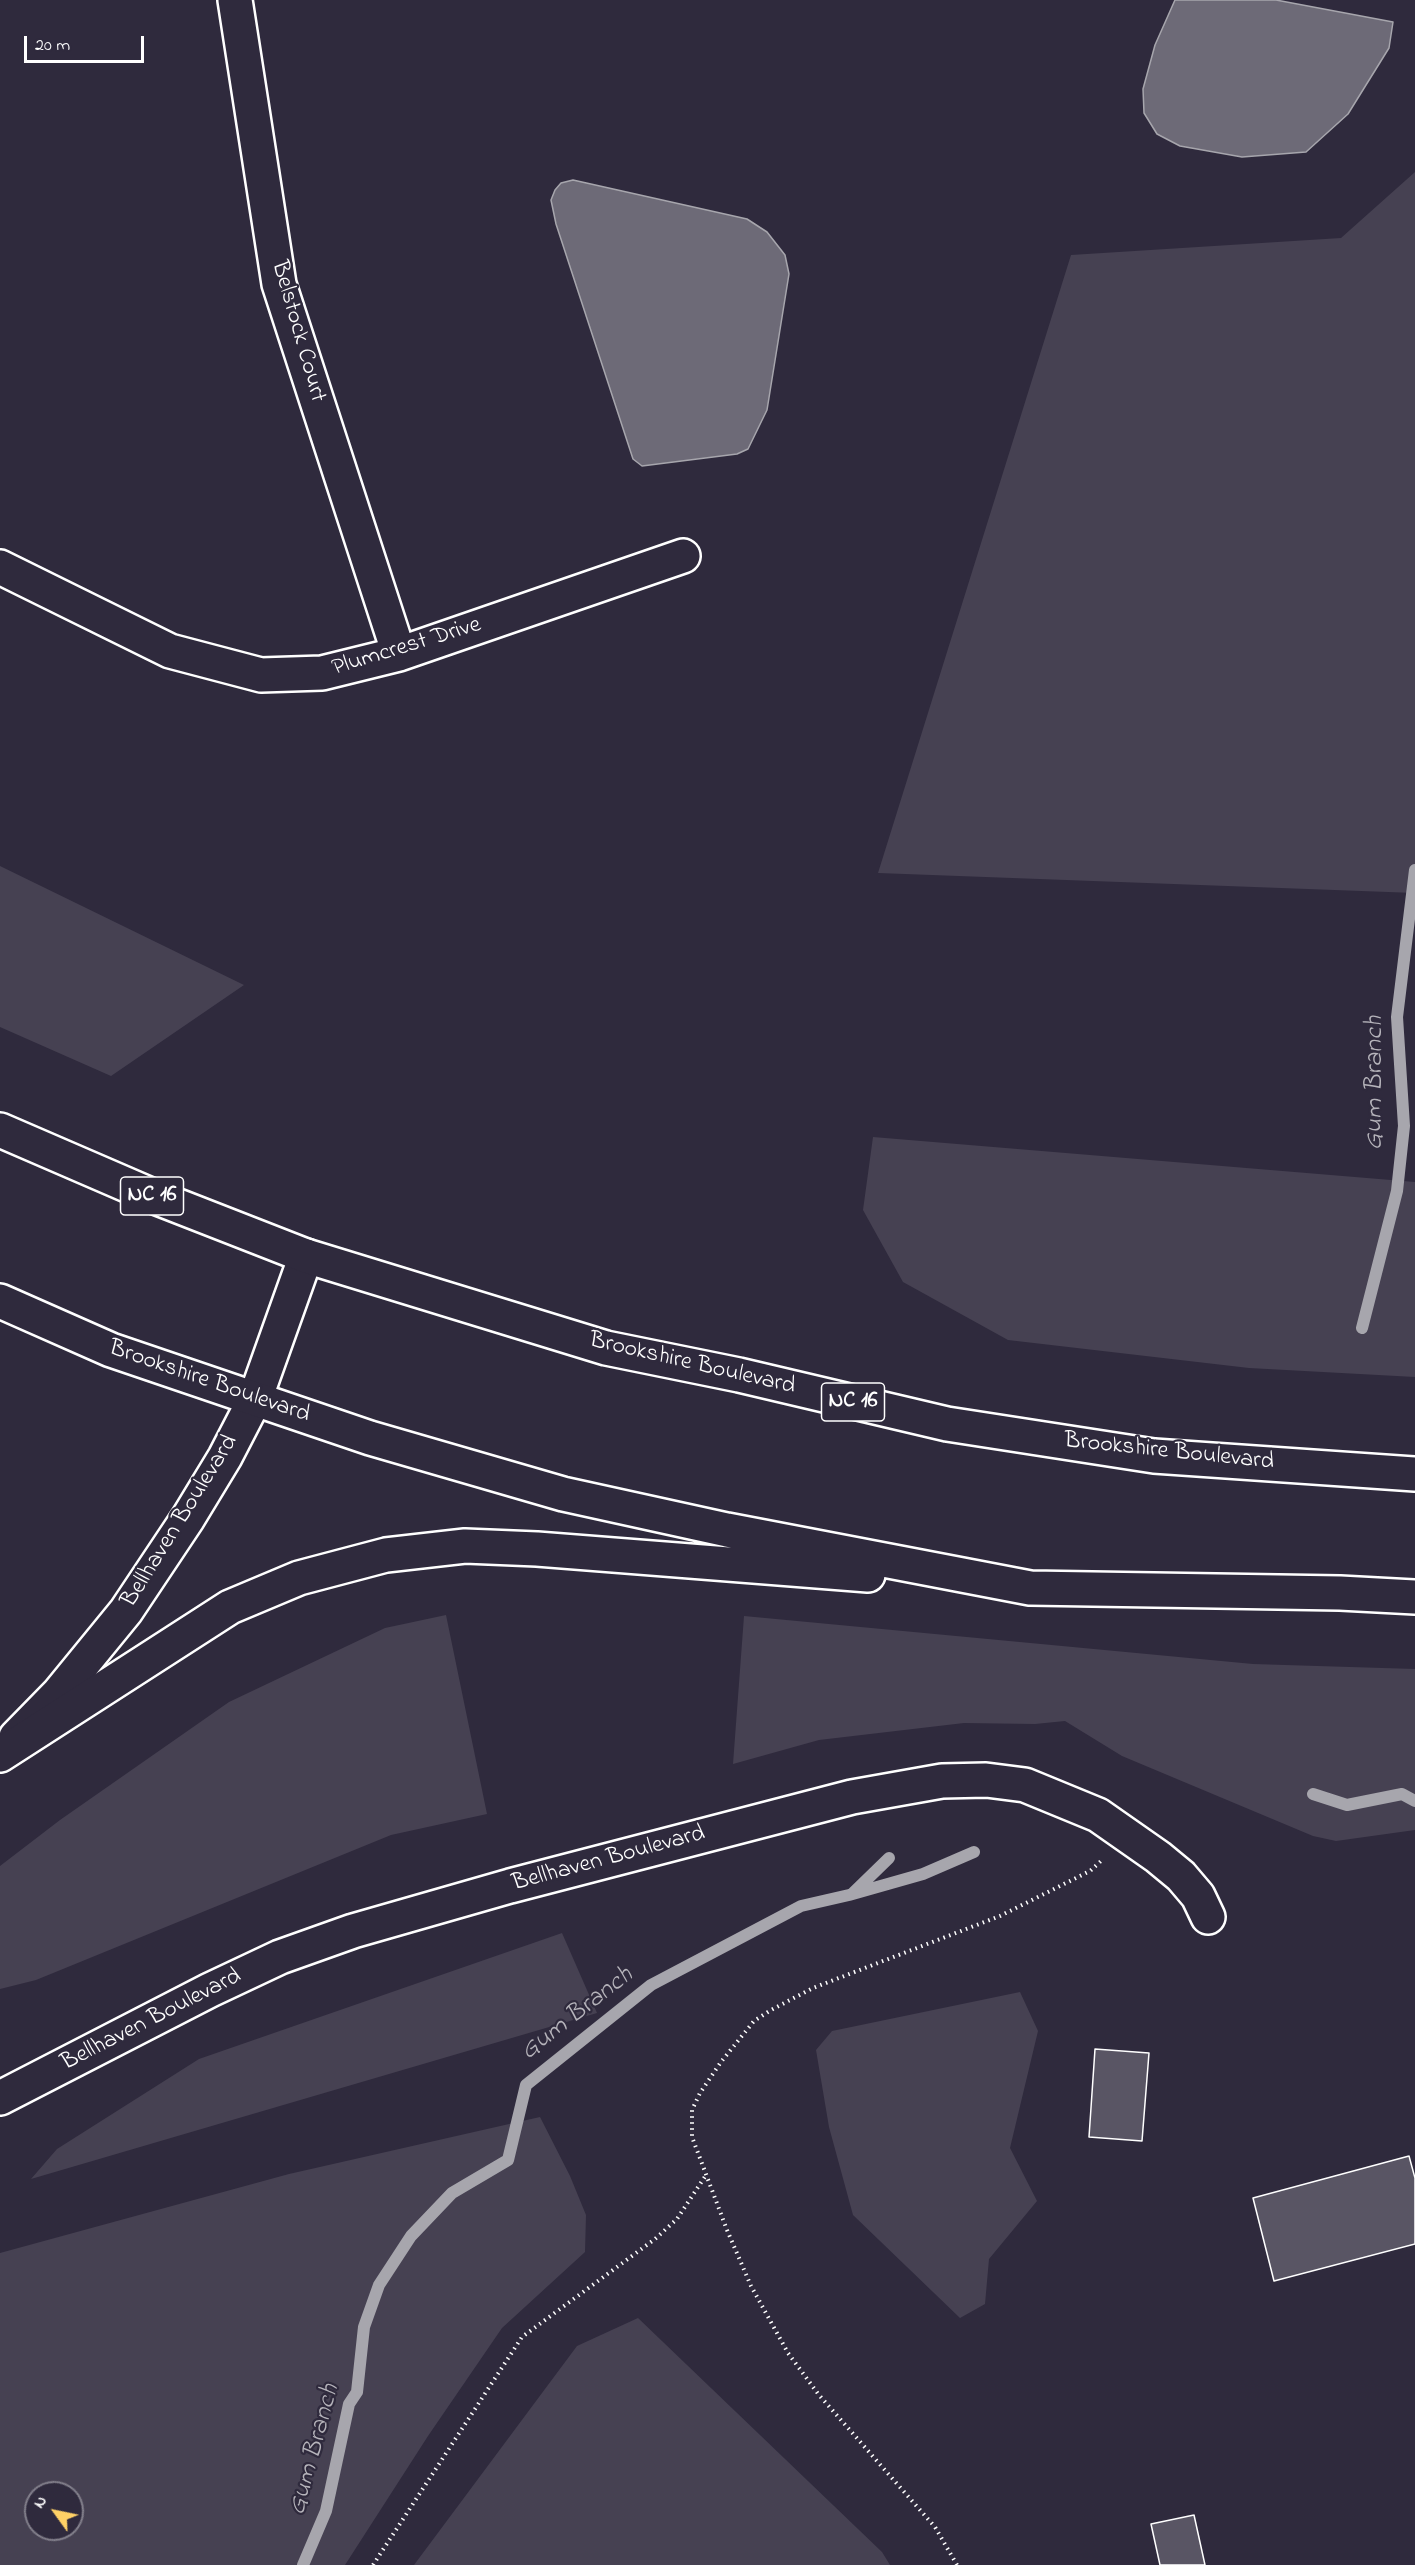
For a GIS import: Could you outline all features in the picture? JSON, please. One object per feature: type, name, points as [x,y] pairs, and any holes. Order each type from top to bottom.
[{"type":"main road","name":"Belstock Court","points":[[234,0],[279,284],[399,654]]},
{"type":"main road","name":"Plumcrest Drive","points":[[0,567],[170,651],[261,675],[322,674],[399,654],[683,556]]},
{"type":"main road","name":"Brookshire Boulevard","points":[[0,1130],[155,1197],[306,1256],[606,1348],[739,1375],[947,1424],[1154,1456],[1415,1474]]},
{"type":"main road","name":"Bellhaven Boulevard","points":[[0,1754],[59,1693],[126,1611],[188,1518],[225,1457],[255,1399],[306,1256]]},
{"type":"main road","name":"Brookshire Boulevard","points":[[0,1301],[111,1350],[370,1438],[563,1494],[727,1530],[1030,1588],[1340,1593],[1415,1597]]},
{"type":"main road","points":[[0,1754],[230,1607],[299,1578],[386,1555],[465,1546],[537,1549],[1030,1588]]},
{"type":"main road","name":"Bellhaven Boulevard","points":[[0,2098],[210,1990],[280,1957],[343,1935],[510,1886],[852,1797],[942,1781],[986,1780],[1024,1785],[1098,1815],[1131,1837],[1181,1876],[1198,1896],[1208,1917]]},
{"type":"path","points":[[957,2565],[935,2527],[819,2395],[788,2353],[751,2286],[706,2175],[692,2137],[692,2110],[700,2093],[721,2062],[754,2021],[813,1988],[1000,1916],[1090,1871],[1131,1837]]},
{"type":"path","points":[[373,2565],[522,2337],[670,2225],[688,2204],[706,2175]]},
{"type":"shaded area","points":[[1175,0],[1276,0],[1393,22],[1389,48],[1348,114],[1306,152],[1242,157],[1180,146],[1157,134],[1144,113],[1143,89],[1155,45]]},
{"type":"shaded area","points":[[1415,172],[1415,893],[878,873],[1071,255],[1341,238]]},
{"type":"shaded area","points":[[573,180],[747,219],[767,232],[785,255],[789,274],[767,410],[748,449],[737,454],[642,466],[633,459],[556,224],[551,200],[561,183]]},
{"type":"shaded area","points":[[0,866],[244,985],[111,1076],[0,1027]]},
{"type":"shaded area","points":[[873,1137],[1415,1182],[1415,1377],[1249,1368],[1008,1340],[903,1282],[863,1210]]},
{"type":"shaded area","points":[[446,1615],[487,1814],[391,1835],[36,1980],[0,1989],[0,1866],[60,1820],[229,1702],[385,1628]]},
{"type":"shaded area","points":[[744,1616],[1253,1664],[1415,1669],[1415,1830],[1336,1841],[1313,1836],[1122,1756],[1065,1721],[1035,1724],[964,1723],[819,1740],[733,1764]]},
{"type":"shaded area","points":[[562,1933],[597,2013],[31,2179],[57,2149],[199,2059]]},
{"type":"shaded area","points":[[1020,1992],[1038,2031],[1010,2148],[1037,2201],[989,2259],[985,2304],[960,2318],[853,2215],[829,2127],[816,2050],[832,2031]]},
{"type":"shaded area","points":[[540,2117],[570,2176],[586,2215],[585,2252],[502,2328],[428,2436],[345,2565],[0,2565],[0,2253],[289,2174]]},
{"type":"shaded area","points":[[638,2318],[882,2552],[890,2565],[414,2565],[577,2346]]},
{"type":"building","points":[[1095,2049],[1149,2053],[1142,2141],[1089,2137]]},
{"type":"building","points":[[1409,2156],[1415,2178],[1415,2244],[1274,2281],[1253,2198]]},
{"type":"building","points":[[1194,2515],[1205,2565],[1160,2565],[1151,2524]]},
{"type":"waterway","name":"Gum Branch","points":[[1362,1328],[1397,1191],[1404,1126],[1397,1017],[1415,870]]},
{"type":"waterway","points":[[1313,1794],[1347,1805],[1402,1794],[1415,1801]]},
{"type":"waterway","name":"Gum Branch","points":[[303,2565],[326,2511],[349,2404],[357,2392],[364,2327],[379,2285],[411,2236],[452,2193],[508,2160],[526,2085],[651,1985],[801,1906],[923,1874],[974,1852]]},
{"type":"waterway","name":"Gum Branch","points":[[853,1893],[889,1858]]}]
